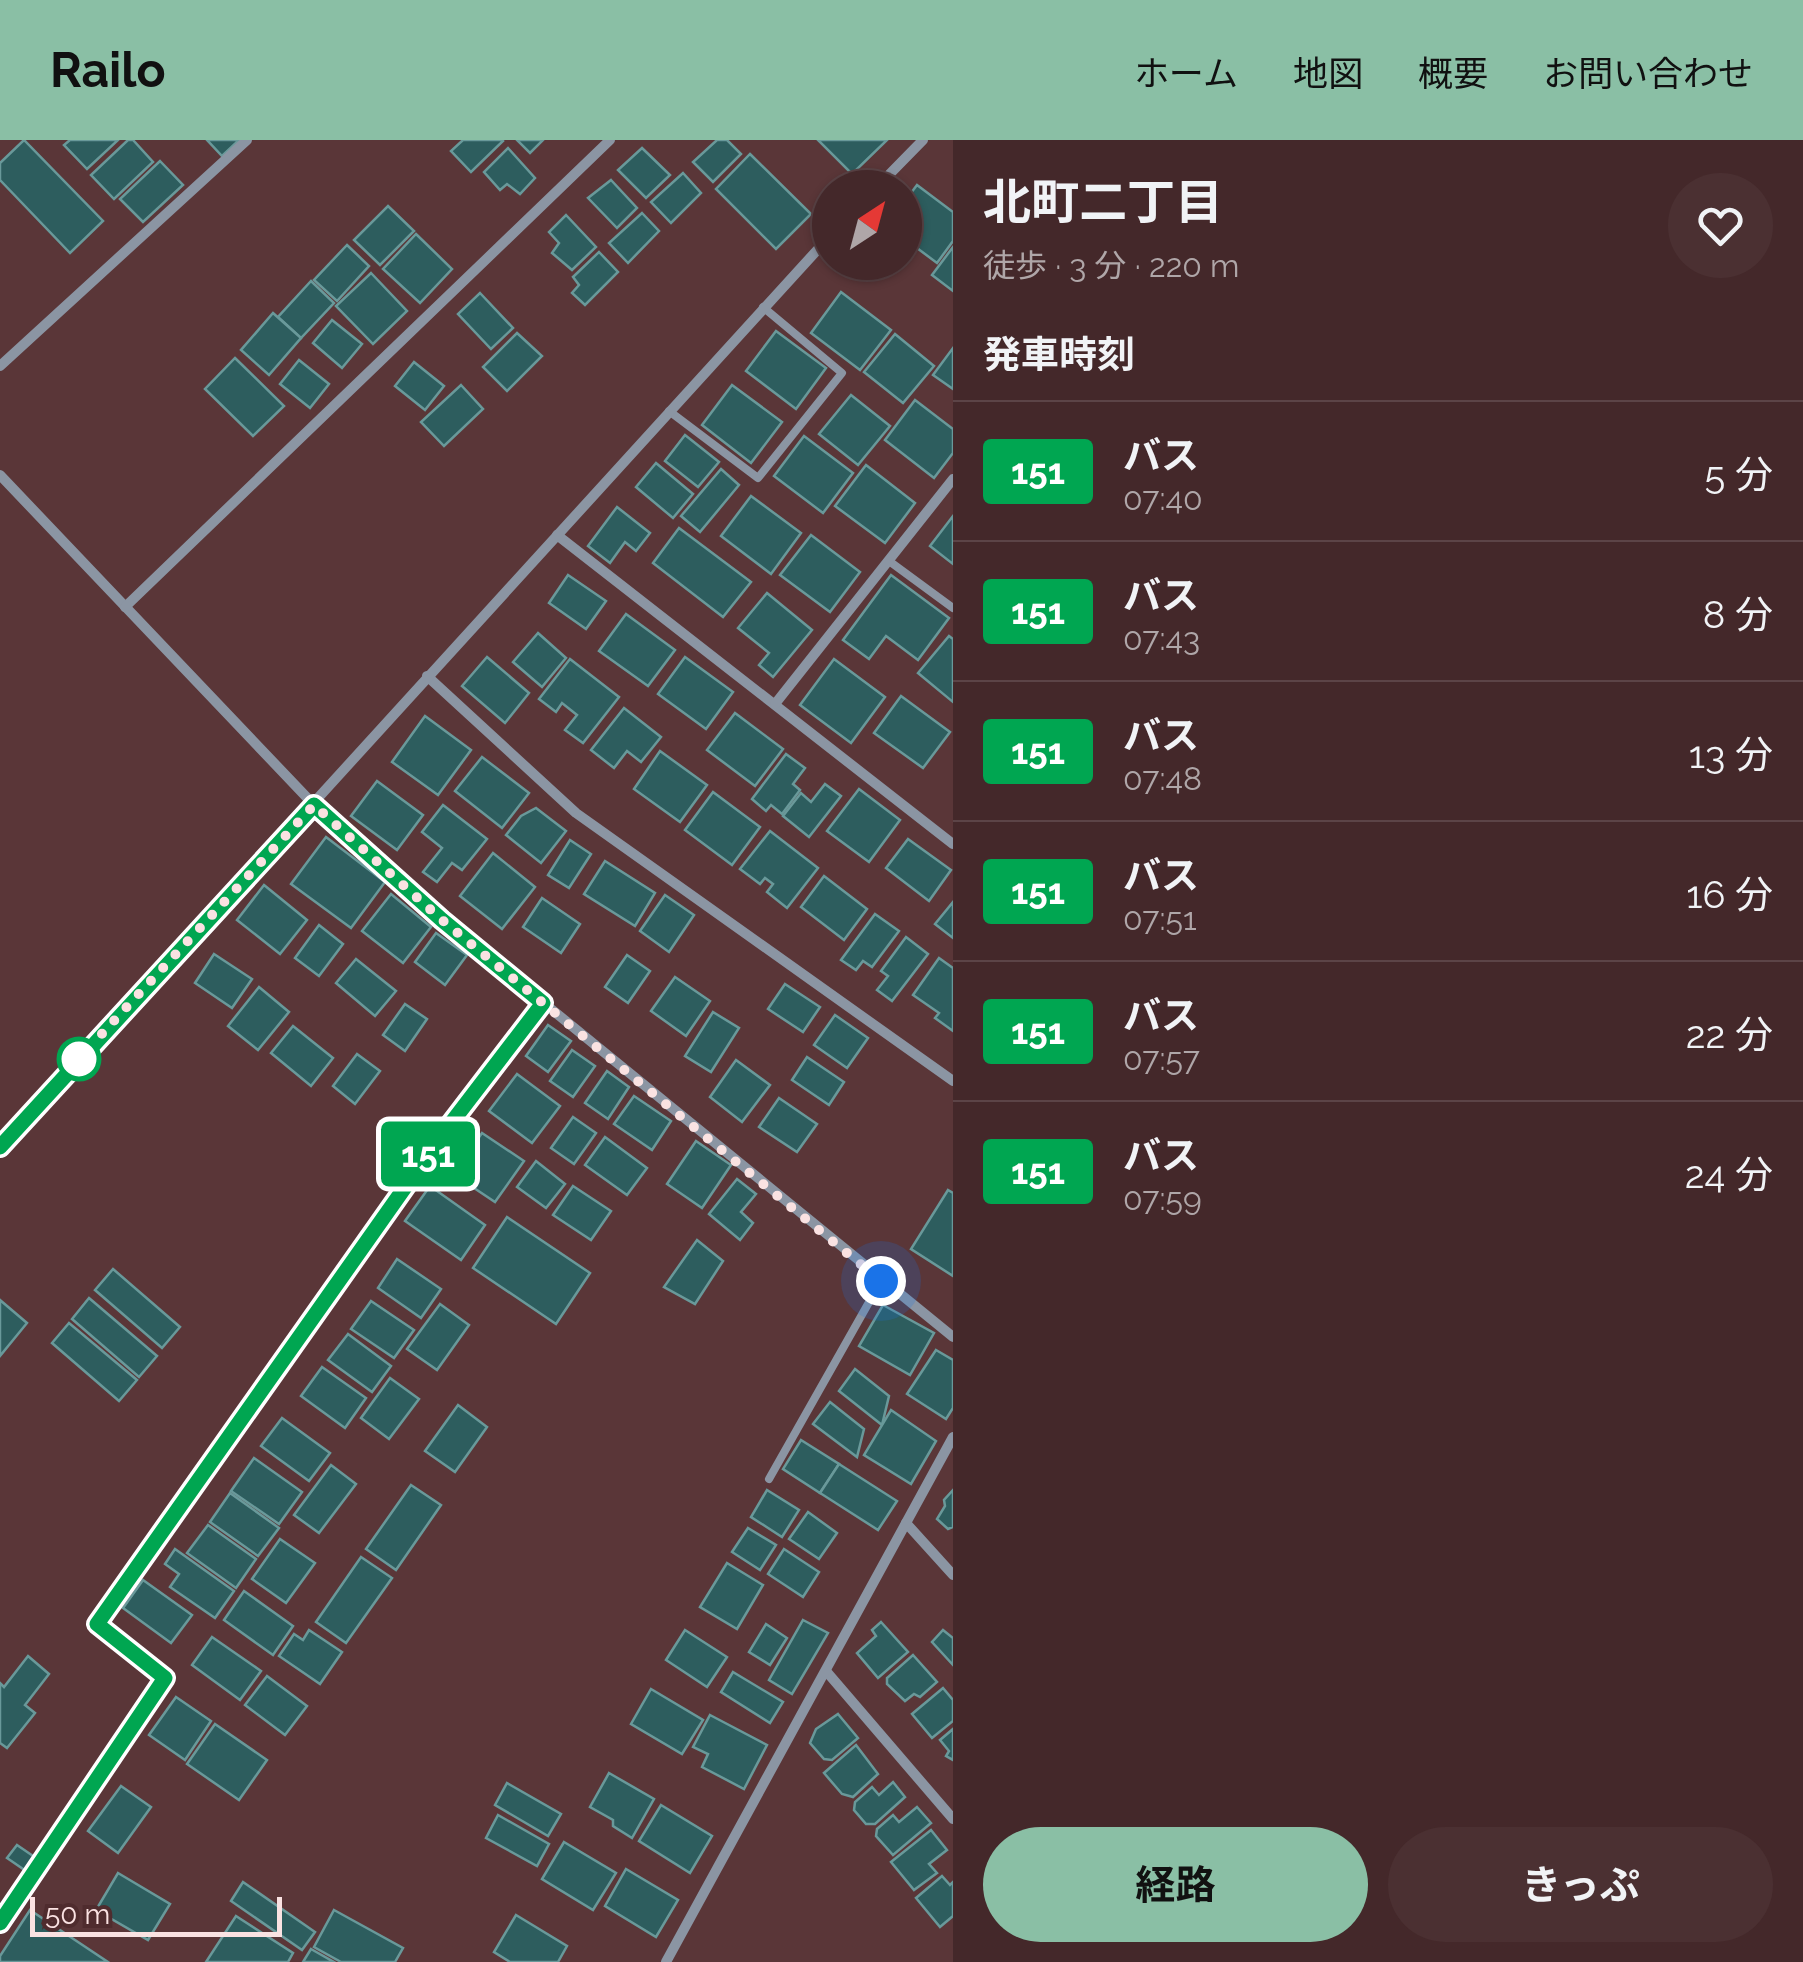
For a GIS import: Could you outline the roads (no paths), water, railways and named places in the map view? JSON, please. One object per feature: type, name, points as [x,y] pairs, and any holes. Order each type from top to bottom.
[{"type":"street","points":[[0,366],[247,140]]},
{"type":"street","points":[[124,607],[610,140]]},
{"type":"street","points":[[894,170],[923,140]]},
{"type":"street","points":[[0,1147],[812,255]]},
{"type":"street","points":[[0,475],[314,805],[442,920],[953,1337]]},
{"type":"street","points":[[775,704],[953,479]]},
{"type":"street","points":[[557,535],[953,844]]},
{"type":"street","points":[[428,676],[576,813],[953,1081]]},
{"type":"street","points":[[0,1923],[165,1678],[97,1624],[439,1139],[543,1003]]},
{"type":"street","points":[[666,1962],[953,1437]]},
{"type":"street","points":[[906,1523],[953,1574]]},
{"type":"street","points":[[826,1671],[953,1819]]},
{"type":"lane","points":[[669,411],[758,478],[842,373],[762,306]]},
{"type":"lane","points":[[890,561],[953,608]]},
{"type":"lane","points":[[769,1479],[881,1281]]}]
